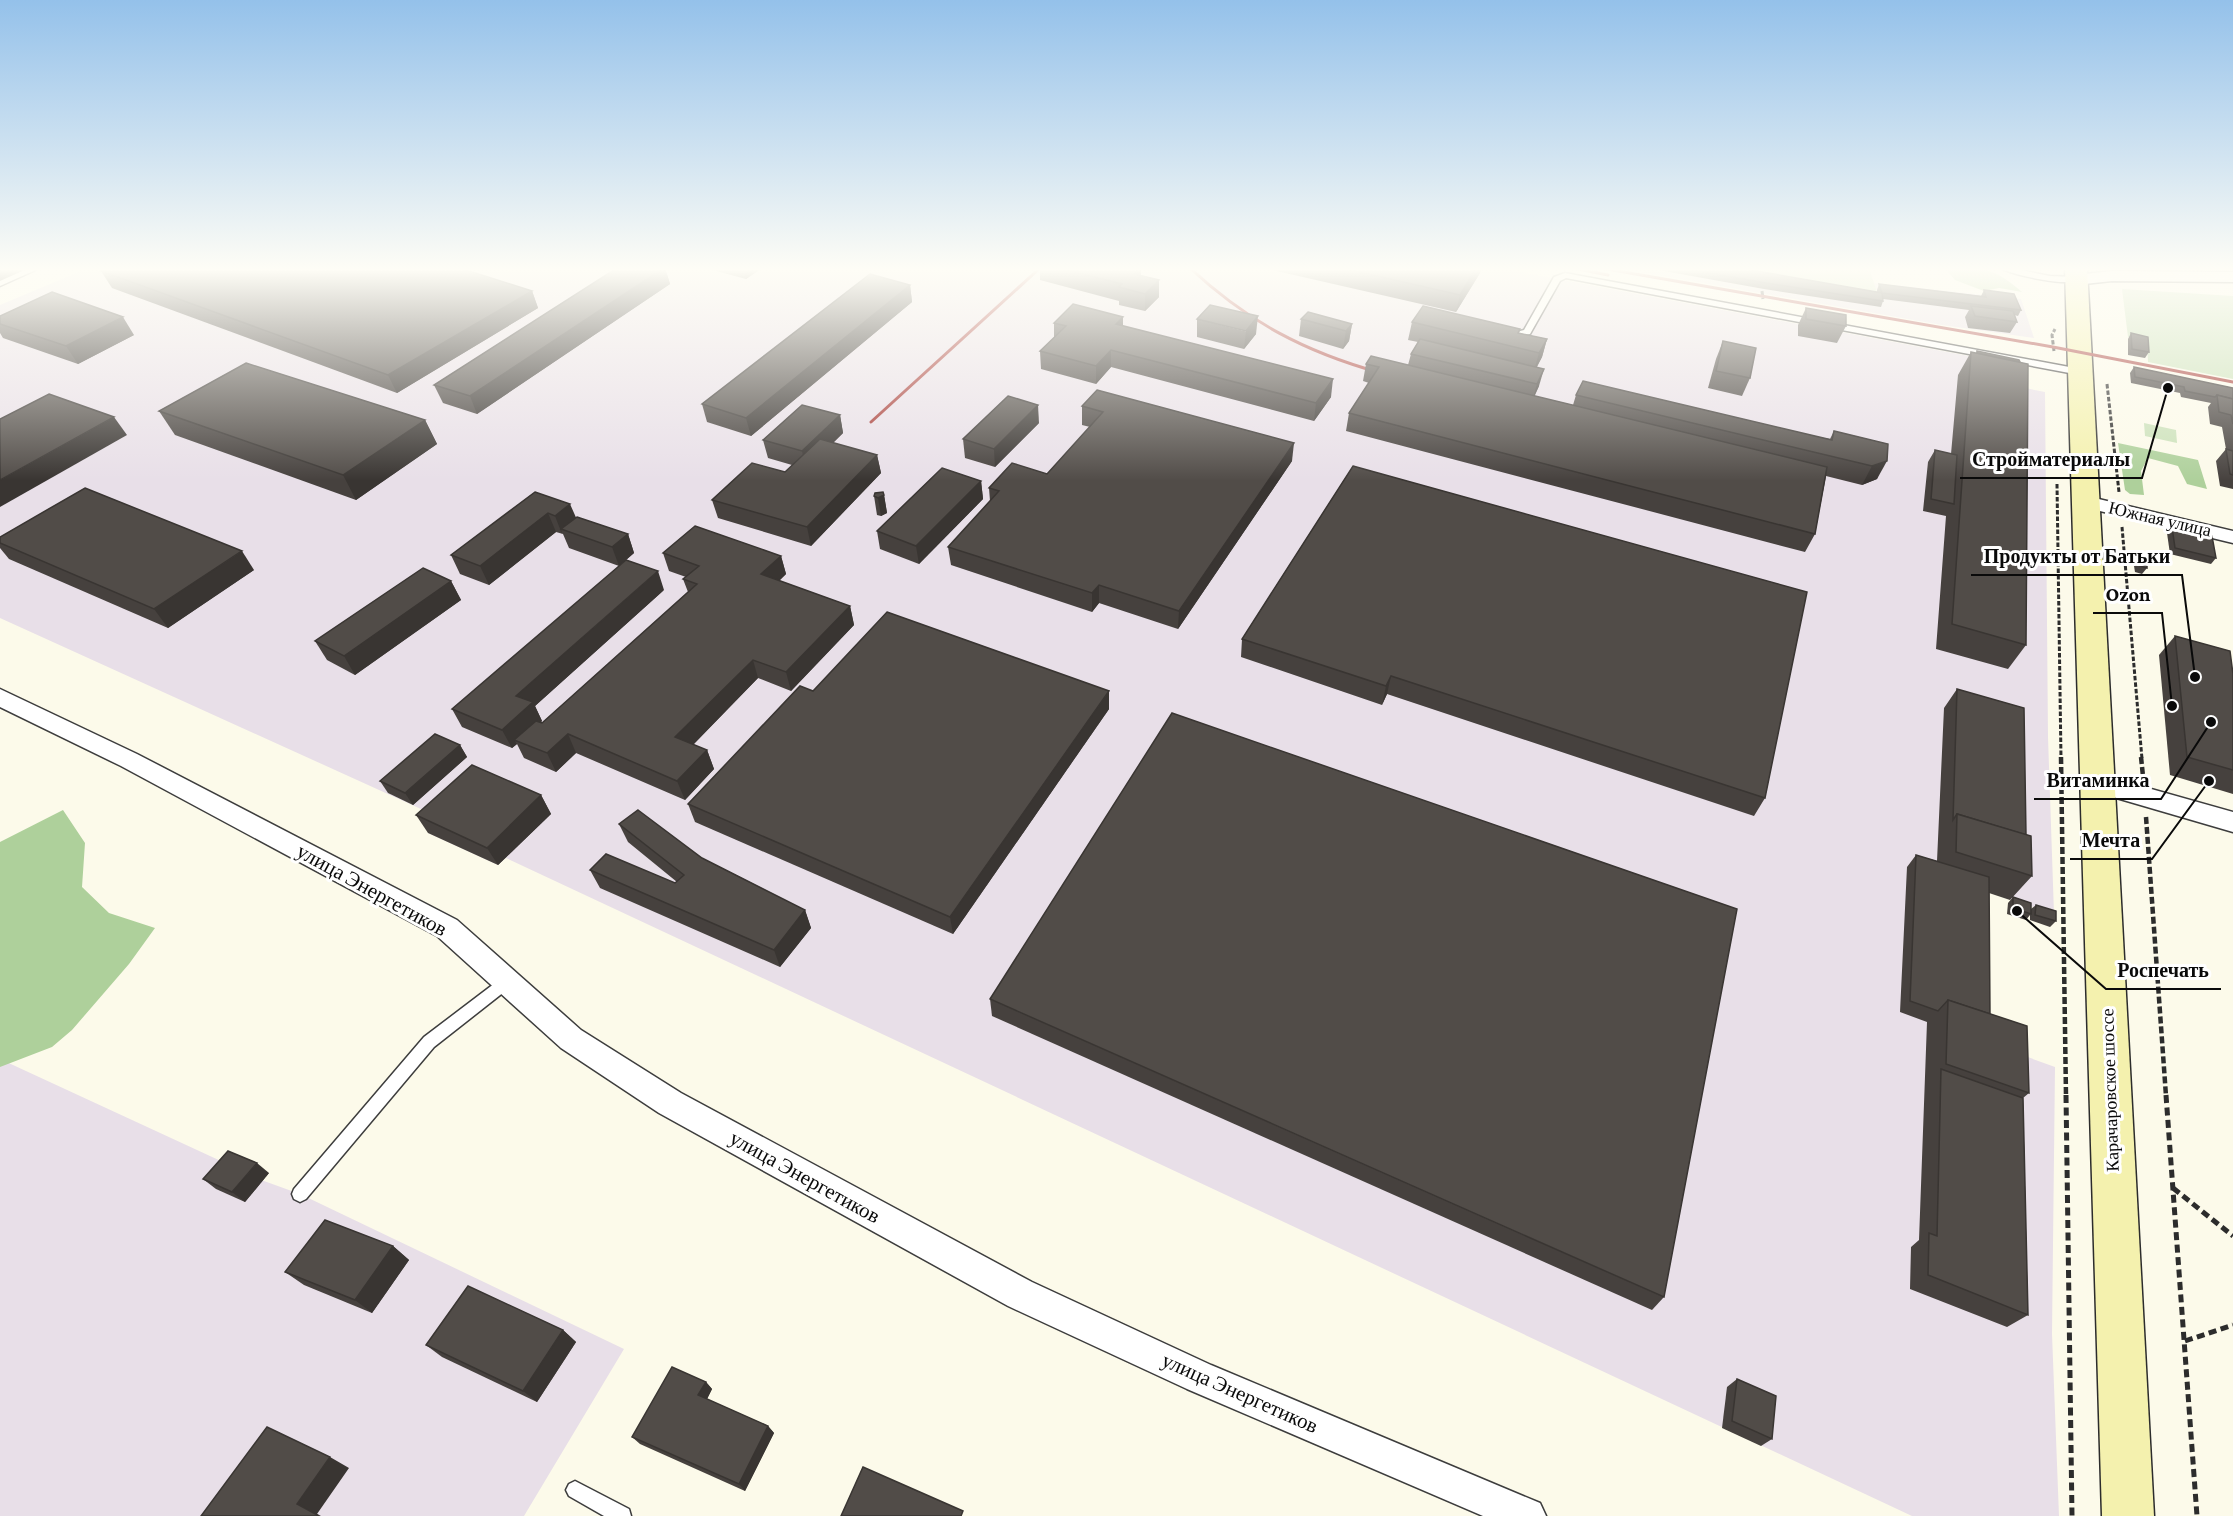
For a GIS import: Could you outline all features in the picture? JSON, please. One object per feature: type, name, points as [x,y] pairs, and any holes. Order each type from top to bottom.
[{"type":"street","name":"Карачаровское шоссе","points":[[2079,339],[2081,372],[2103,506],[2098,783],[2128,1516]]},
{"type":"street","name":"Южная улица","points":[[2103,506],[2233,537]]},
{"type":"street","name":"улица Энергетиков","points":[[0,697],[129,760],[447,928],[571,1039],[669,1103],[1020,1294],[1199,1377],[1527,1516]]},
{"type":"street","points":[[2098,783],[2233,822]]},
{"type":"lane","points":[[1904,339],[2081,372]]},
{"type":"lane","points":[[300,1194],[429,1042],[508,981]]},
{"type":"lane","points":[[574,1490],[622,1516]]},
{"type":"path","points":[[2055,339],[2081,372],[2103,506],[2144,796],[2197,1516]]},
{"type":"path","points":[[2057,473],[2072,1516]]},
{"type":"path","points":[[2173,1188],[2233,1236]]},
{"type":"path","points":[[2185,1341],[2233,1325]]},
{"type":"shaded area","points":[[0,339],[1877,339],[1974,357],[1974,378],[2045,392],[2048,737],[2054,914],[1979,889],[1978,1039],[2055,1067],[2052,1334],[2059,1516],[1912,1516],[506,858],[498,865],[428,833],[443,819],[0,618]]},
{"type":"shaded area","points":[[0,1059],[264,1181],[300,1194],[624,1349],[524,1516],[0,1516]]},
{"type":"green space","points":[[2135,339],[2233,339],[2233,379],[2148,362],[2147,342]]},
{"type":"green space","points":[[2144,423],[2176,430],[2177,443],[2145,436]]},
{"type":"green space","points":[[2118,443],[2198,460],[2207,489],[2187,484],[2178,466],[2148,458],[2141,471],[2144,495],[2130,494],[2125,490]]},
{"type":"green space","points":[[63,810],[85,843],[82,887],[109,913],[155,928],[129,964],[72,1030],[52,1047],[0,1067],[0,842]]},
{"type":"building","points":[[44,339],[80,339],[66,346]]},
{"type":"building","points":[[288,339],[450,339],[388,375]]},
{"type":"building","points":[[506,339],[557,339],[470,396],[434,385]]},
{"type":"building","points":[[786,339],[844,339],[746,418],[702,404]]},
{"type":"building","points":[[1053,339],[1174,339],[1333,379],[1316,403],[1111,350],[1096,366],[1040,351]]},
{"type":"building","points":[[1420,339],[1544,369],[1537,384],[1411,354]]},
{"type":"building","points":[[1481,339],[1547,339],[1539,353]]},
{"type":"building","points":[[2131,339],[2148,339],[2149,352],[2132,349]]},
{"type":"building","points":[[1723,341],[1756,348],[1750,378],[1716,371]]},
{"type":"building","points":[[1977,351],[2019,360],[2020,362],[1977,353]]},
{"type":"building","points":[[1971,352],[2028,364],[2026,645],[1952,624]]},
{"type":"building","points":[[1371,356],[1827,467],[1815,534],[1349,413],[1379,367],[1366,364]]},
{"type":"building","points":[[246,363],[425,420],[343,475],[159,411]]},
{"type":"building","points":[[2134,367],[2233,388],[2233,399],[2185,391],[2184,387],[2135,377]]},
{"type":"building","points":[[1583,381],[1832,440],[1834,431],[1888,444],[1887,461],[1872,466],[1576,395]]},
{"type":"building","points":[[1097,390],[1294,443],[1179,611],[1099,585],[1092,593],[948,547],[999,491],[989,488],[1012,463],[1047,474],[1103,412],[1082,406]]},
{"type":"building","points":[[49,394],[114,417],[0,480],[0,419]]},
{"type":"building","points":[[2217,395],[2233,399],[2233,424],[2231,415],[2219,412]]},
{"type":"building","points":[[1008,396],[1038,405],[994,449],[963,439]]},
{"type":"building","points":[[802,405],[840,415],[802,451],[763,440]]},
{"type":"building","points":[[820,439],[877,455],[807,527],[712,500],[752,463],[785,472]]},
{"type":"building","points":[[2226,449],[2233,451],[2233,475],[2230,474]]},
{"type":"building","points":[[1935,450],[1957,455],[1954,504],[1931,499]]},
{"type":"building","points":[[1353,466],[1807,592],[1765,798],[1391,676],[1386,686],[1242,639]]},
{"type":"building","points":[[942,468],[981,481],[916,546],[877,531]]},
{"type":"building","points":[[85,488],[242,551],[154,609],[0,543],[0,537]]},
{"type":"building","points":[[535,492],[570,504],[555,516],[548,513],[480,566],[451,555]]},
{"type":"building","points":[[883,492],[884,495],[878,498],[874,496],[875,493]]},
{"type":"building","points":[[577,517],[628,534],[612,547],[561,529]]},
{"type":"building","points":[[695,526],[781,556],[761,574],[850,606],[786,672],[753,660],[675,737],[707,750],[677,781],[568,734],[547,753],[514,740],[536,721],[542,723],[697,584],[683,579],[699,566],[663,553]]},
{"type":"building","points":[[2172,527],[2212,536],[2216,558],[2175,548]]},
{"type":"building","points":[[626,560],[658,571],[516,696],[533,702],[502,730],[452,709]]},
{"type":"building","points":[[2139,560],[2147,562],[2147,568],[2140,566]]},
{"type":"building","points":[[423,568],[451,581],[344,656],[315,641]]},
{"type":"building","points":[[887,612],[1109,691],[950,917],[688,804],[800,686],[813,691]]},
{"type":"building","points":[[2175,636],[2230,651],[2233,674],[2233,770],[2187,757]]},
{"type":"building","points":[[1957,689],[2024,708],[2026,835],[1957,814],[1953,820]]},
{"type":"building","points":[[1172,713],[1737,909],[1664,1297],[990,999]]},
{"type":"building","points":[[435,734],[460,745],[405,793],[380,781]]},
{"type":"building","points":[[472,765],[541,795],[487,848],[416,815]]},
{"type":"building","points":[[638,810],[702,858],[805,910],[774,950],[590,870],[606,854],[675,883],[684,875],[619,824]]},
{"type":"building","points":[[1957,814],[2031,836],[2032,876],[1956,852]]},
{"type":"building","points":[[1916,855],[1989,877],[1990,1014],[1948,1000],[1938,1011],[1910,1001]]},
{"type":"building","points":[[2013,897],[2031,903],[2031,914],[2013,908]]},
{"type":"building","points":[[2036,905],[2056,911],[2056,921],[2035,915]]},
{"type":"building","points":[[1948,1000],[2027,1026],[2029,1093],[1946,1064]]},
{"type":"building","points":[[1941,1069],[2023,1098],[2028,1315],[1928,1275],[1929,1233],[1937,1236]]},
{"type":"building","points":[[228,1151],[257,1163],[232,1192],[203,1179]]},
{"type":"building","points":[[325,1220],[393,1246],[355,1300],[285,1272]]},
{"type":"building","points":[[468,1286],[563,1330],[523,1391],[426,1345]]},
{"type":"building","points":[[672,1367],[706,1382],[698,1395],[768,1426],[739,1484],[632,1437]]},
{"type":"building","points":[[1737,1379],[1776,1396],[1772,1439],[1732,1421]]},
{"type":"building","points":[[267,1427],[330,1457],[297,1504],[319,1516],[201,1516]]},
{"type":"building","points":[[863,1467],[963,1511],[961,1516],[841,1516]]},
{"type":"railway","points":[[871,422],[962,339]]},
{"type":"railway","points":[[1290,339],[1353,365],[1381,373]]},
{"type":"railway","points":[[2006,339],[2233,382]]},
{"type":"place","name":"Стройматериалы","points":[[2168,388]]},
{"type":"place","name":"Продукты от Батьки","points":[[2195,677]]},
{"type":"place","name":"Ozon","points":[[2172,706]]},
{"type":"place","name":"Витаминка","points":[[2211,722]]},
{"type":"place","name":"Мечта","points":[[2209,781]]},
{"type":"place","name":"Роспечать","points":[[2017,911]]}]
